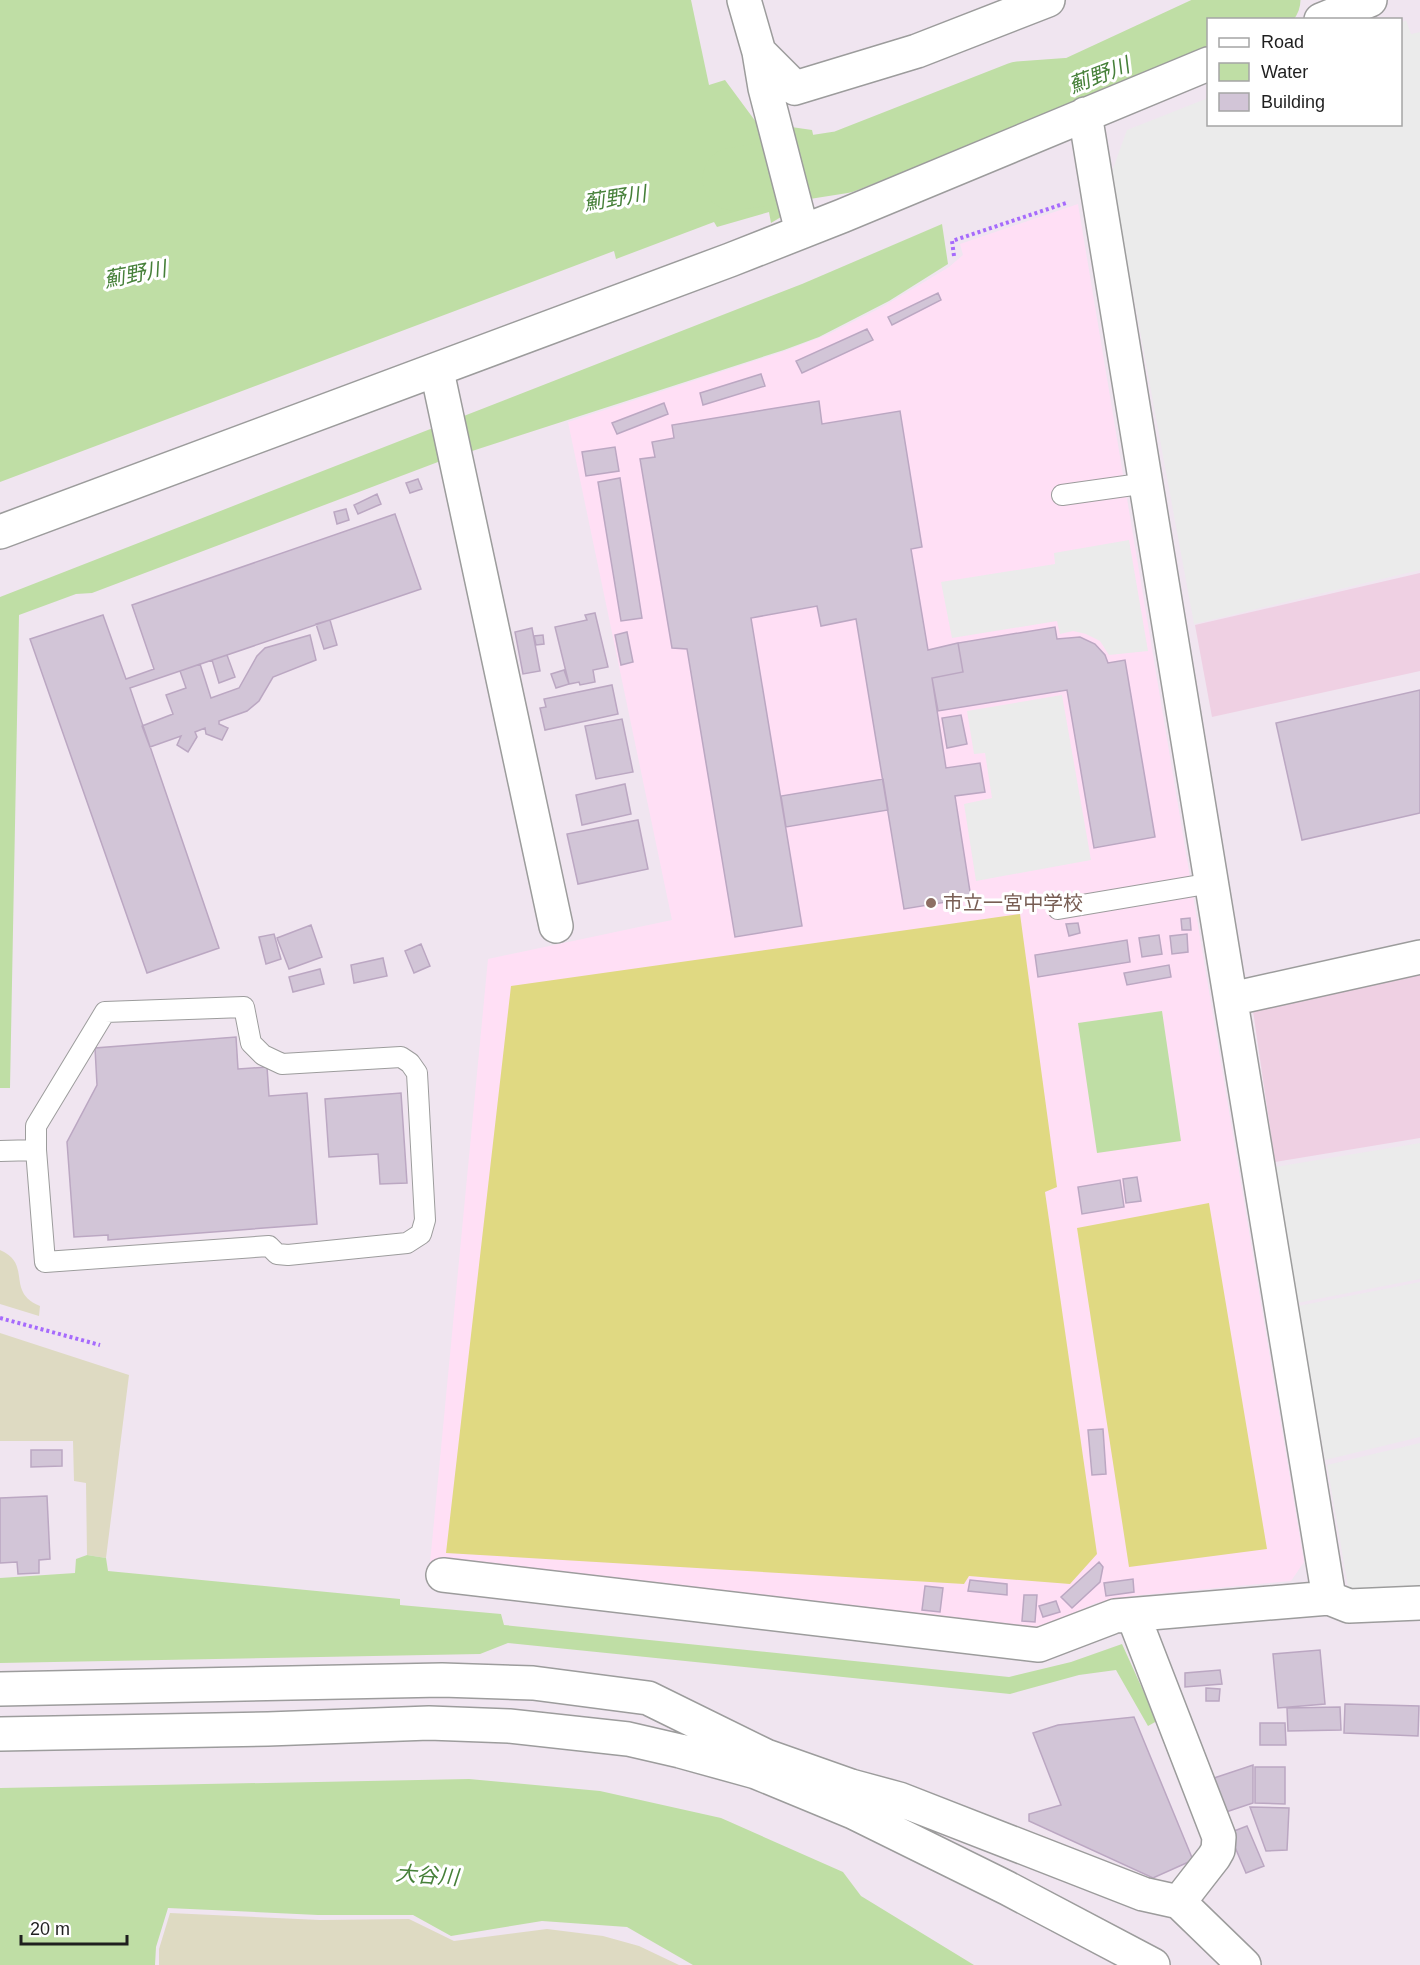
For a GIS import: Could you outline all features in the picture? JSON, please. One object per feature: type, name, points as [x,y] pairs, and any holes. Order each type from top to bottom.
[{"type":"street","points":[[744,0],[759,52],[765,88],[802,231]]},
{"type":"street","points":[[759,52],[795,88],[917,51],[1048,0]]},
{"type":"street","points":[[1326,18],[1370,0]]},
{"type":"street","points":[[0,532],[730,260],[1207,65]]},
{"type":"street","points":[[1085,114],[1329,1598]]},
{"type":"street","points":[[437,371],[556,926]]},
{"type":"street","points":[[1231,999],[1420,957]]},
{"type":"street","points":[[443,1575],[1039,1645],[1115,1617],[1133,1615],[1329,1598],[1349,1606],[1420,1603]]},
{"type":"street","points":[[1133,1615],[1219,1837],[1218,1850],[1214,1857],[1179,1902]]},
{"type":"street","points":[[0,1689],[442,1680],[533,1683],[648,1698],[766,1756],[853,1812],[1126,1949],[1153,1965]]},
{"type":"street","points":[[0,1734],[268,1729],[429,1723],[509,1726],[628,1739],[756,1772],[851,1786],[899,1799],[1143,1894],[1179,1902],[1244,1965]]},
{"type":"lane","points":[[1062,495],[1146,483]]},
{"type":"lane","points":[[1058,909],[1212,883]]},
{"type":"lane","points":[[244,1007],[251,1043],[263,1055],[282,1064],[401,1057],[410,1063],[417,1072],[426,1220],[421,1234],[407,1243],[288,1256],[277,1254],[269,1246],[45,1262],[36,1150],[36,1126],[105,1012],[244,1007]]},
{"type":"lane","points":[[0,1151],[36,1150]]},
{"type":"path","points":[[954,256],[952,242],[1098,192]]},
{"type":"path","points":[[0,1318],[100,1345]]},
{"type":"shaded area","points":[[1406,20],[1411,34],[1420,32],[1420,570],[1194,624],[1111,174],[1127,130],[1207,98],[1207,126],[1402,126],[1402,22]]},
{"type":"shaded area","name":"市立一宮中学校","points":[[1078,204],[1304,1562],[1291,1581],[1132,1596],[1096,1603],[1039,1628],[430,1563],[488,959],[672,920],[568,422],[785,351],[829,334],[884,306],[949,267],[963,255],[960,244]]},
{"type":"shaded area","points":[[1129,540],[1148,651],[1109,655],[1100,641],[1086,634],[1073,631],[1060,634],[1057,621],[952,638],[941,582],[1055,564],[1054,553]]},
{"type":"shaded area","points":[[1420,573],[1420,671],[1212,717],[1195,625]]},
{"type":"shaded area","points":[[1062,695],[1091,860],[976,881],[964,804],[992,798],[985,753],[974,754],[967,711]]},
{"type":"shaded area","points":[[1020,914],[1057,1187],[1045,1192],[1097,1554],[1070,1584],[969,1576],[964,1584],[446,1553],[511,986]]},
{"type":"shaded area","points":[[1420,974],[1420,1138],[1275,1162],[1252,1004]]},
{"type":"shaded area","points":[[1420,1143],[1420,1279],[1297,1303],[1275,1167]]},
{"type":"shaded area","points":[[1209,1203],[1267,1549],[1129,1567],[1077,1228]]},
{"type":"shaded area","points":[[0,1250],[10,1256],[15,1263],[24,1293],[40,1306],[39,1316],[0,1304]]},
{"type":"shaded area","points":[[1420,1282],[1420,1437],[1325,1460],[1298,1306]]},
{"type":"shaded area","points":[[0,1333],[129,1375],[106,1558],[87,1555],[86,1483],[74,1481],[73,1441],[0,1441]]},
{"type":"shaded area","points":[[1420,1443],[1420,1592],[1349,1593],[1327,1465]]},
{"type":"shaded area","points":[[170,1913],[320,1920],[409,1919],[454,1941],[547,1929],[603,1936],[639,1946],[679,1965],[159,1965],[159,1949]]},
{"type":"water","points":[[0,0],[691,0],[709,85],[725,80],[756,122],[812,130],[826,190],[771,223],[769,212],[717,227],[714,222],[616,259],[614,251],[0,482]]},
{"type":"water","points":[[942,224],[948,264],[889,301],[819,337],[438,462],[92,593],[76,594],[19,615],[10,1088],[0,1088],[0,597],[802,284]]},
{"type":"water","points":[[1162,1011],[1181,1141],[1097,1153],[1078,1023]]},
{"type":"water","points":[[87,1555],[106,1558],[108,1571],[400,1599],[400,1605],[501,1614],[504,1625],[1009,1677],[1071,1662],[1122,1644],[1157,1721],[1148,1726],[1116,1670],[1079,1675],[1010,1694],[508,1643],[480,1654],[0,1663],[0,1578],[75,1573],[76,1559]]},
{"type":"water","name":"大谷川","points":[[469,1779],[600,1791],[721,1818],[843,1872],[861,1896],[974,1965],[693,1965],[627,1927],[542,1921],[451,1936],[413,1915],[318,1915],[168,1908],[156,1947],[155,1965],[0,1965],[0,1788]]},
{"type":"building","points":[[938,293],[941,300],[892,325],[888,317]]},
{"type":"building","points":[[867,329],[873,340],[802,373],[796,361]]},
{"type":"building","points":[[761,374],[765,386],[703,405],[700,393]]},
{"type":"building","points":[[819,401],[822,424],[900,411],[922,547],[911,549],[928,650],[958,643],[963,672],[932,678],[946,768],[980,763],[985,792],[955,796],[971,898],[904,909],[856,619],[821,626],[817,606],[751,618],[802,926],[735,937],[687,649],[672,648],[640,459],[655,457],[652,442],[674,438],[672,425]]},
{"type":"building","points":[[664,403],[668,414],[617,434],[612,423]]},
{"type":"building","points":[[615,447],[619,471],[586,476],[582,452]]},
{"type":"building","points":[[620,478],[642,618],[621,621],[598,482]]},
{"type":"building","points":[[418,479],[422,489],[410,493],[406,483]]},
{"type":"building","points":[[377,494],[381,504],[358,514],[354,505]]},
{"type":"building","points":[[346,509],[349,520],[337,524],[334,512]]},
{"type":"building","points":[[395,514],[421,589],[130,688],[219,948],[147,973],[30,639],[103,615],[126,679],[154,669],[132,605]]},
{"type":"building","points":[[595,613],[608,667],[593,670],[595,682],[580,685],[579,682],[569,684],[555,627],[587,620],[585,615]]},
{"type":"building","points":[[330,620],[337,645],[324,649],[316,624]]},
{"type":"building","points":[[1055,627],[1057,639],[1080,637],[1095,644],[1105,655],[1108,663],[1125,660],[1155,837],[1094,848],[1067,690],[938,711],[932,678],[963,672],[958,643]]},
{"type":"building","points":[[532,628],[540,671],[523,674],[515,632]]},
{"type":"building","points":[[627,632],[633,662],[621,665],[615,635]]},
{"type":"building","points":[[310,635],[316,660],[273,677],[259,701],[247,711],[219,721],[219,724],[228,728],[222,740],[206,734],[205,728],[195,732],[197,737],[188,752],[177,745],[181,736],[150,747],[142,726],[173,714],[166,695],[186,688],[180,671],[200,664],[211,698],[239,688],[257,656],[265,648]]},
{"type":"building","points":[[543,635],[544,644],[536,645],[534,636]]},
{"type":"building","points":[[227,655],[235,677],[219,683],[212,660]]},
{"type":"building","points":[[564,670],[569,684],[556,688],[551,674]]},
{"type":"building","points":[[612,685],[618,714],[545,730],[540,708],[546,707],[544,699]]},
{"type":"building","points":[[1420,690],[1420,813],[1302,840],[1276,723]]},
{"type":"building","points":[[961,715],[967,744],[947,748],[942,718]]},
{"type":"building","points":[[622,719],[633,772],[596,779],[585,726]]},
{"type":"building","points":[[883,779],[888,810],[786,827],[781,796]]},
{"type":"building","points":[[625,784],[631,814],[582,825],[576,795]]},
{"type":"building","points":[[638,820],[648,869],[578,884],[567,834]]},
{"type":"building","points":[[1190,918],[1191,930],[1182,930],[1181,919]]},
{"type":"building","points":[[1078,923],[1080,933],[1069,936],[1066,924]]},
{"type":"building","points":[[311,925],[322,957],[289,969],[277,938]]},
{"type":"building","points":[[274,934],[281,959],[266,964],[259,937]]},
{"type":"building","points":[[1187,934],[1188,952],[1172,954],[1170,936]]},
{"type":"building","points":[[1159,935],[1162,954],[1142,957],[1139,938]]},
{"type":"building","points":[[1127,940],[1130,962],[1038,977],[1035,955]]},
{"type":"building","points":[[421,944],[430,966],[414,973],[405,951]]},
{"type":"building","points":[[383,958],[387,976],[354,983],[351,965]]},
{"type":"building","points":[[1169,965],[1171,977],[1127,985],[1124,973]]},
{"type":"building","points":[[320,969],[324,984],[293,992],[289,977]]},
{"type":"building","points":[[236,1037],[238,1069],[267,1067],[269,1096],[307,1093],[317,1224],[108,1240],[108,1235],[74,1237],[67,1142],[97,1085],[95,1048]]},
{"type":"building","points":[[401,1093],[407,1183],[380,1184],[378,1154],[329,1157],[325,1099]]},
{"type":"building","points":[[1137,1177],[1141,1201],[1126,1203],[1123,1179]]},
{"type":"building","points":[[1120,1180],[1124,1207],[1082,1214],[1078,1187]]},
{"type":"building","points":[[1103,1429],[1106,1474],[1092,1475],[1088,1430]]},
{"type":"building","points":[[31,1450],[62,1450],[62,1466],[31,1467]]},
{"type":"building","points":[[47,1496],[50,1559],[39,1560],[39,1573],[18,1574],[17,1562],[0,1563],[0,1498]]},
{"type":"building","points":[[1099,1562],[1103,1567],[1100,1582],[1072,1608],[1061,1597]]},
{"type":"building","points":[[1133,1579],[1134,1592],[1106,1596],[1104,1583]]},
{"type":"building","points":[[970,1580],[1007,1584],[1007,1595],[968,1591]]},
{"type":"building","points":[[925,1586],[943,1588],[940,1612],[922,1610]]},
{"type":"building","points":[[1024,1595],[1037,1595],[1035,1622],[1022,1621]]},
{"type":"building","points":[[1056,1601],[1060,1612],[1043,1617],[1039,1606]]},
{"type":"building","points":[[1320,1650],[1325,1704],[1278,1708],[1273,1654]]},
{"type":"building","points":[[1220,1670],[1222,1684],[1185,1687],[1185,1673]]},
{"type":"building","points":[[1206,1688],[1220,1689],[1219,1701],[1206,1701]]},
{"type":"building","points":[[1345,1704],[1419,1706],[1418,1736],[1344,1733]]},
{"type":"building","points":[[1340,1707],[1341,1730],[1288,1731],[1287,1708]]},
{"type":"building","points":[[1134,1717],[1193,1860],[1153,1878],[1029,1821],[1029,1814],[1061,1805],[1033,1733],[1058,1725]]},
{"type":"building","points":[[1260,1723],[1285,1723],[1286,1745],[1260,1745]]},
{"type":"building","points":[[1253,1765],[1253,1803],[1226,1812],[1214,1778]]},
{"type":"building","points":[[1255,1767],[1285,1767],[1285,1804],[1255,1803]]},
{"type":"building","points":[[1250,1807],[1289,1808],[1287,1850],[1266,1851]]},
{"type":"building","points":[[1247,1826],[1264,1866],[1246,1873],[1229,1833]]},
{"type":"waterway","name":"薊野川","points":[[1230,18],[1269,0]]},
{"type":"waterway","name":"薊野川","points":[[734,179],[843,162],[1019,93],[1074,89],[1207,27]]},
{"type":"place","name":"市立一宮中学校","points":[[931,903]]}]
